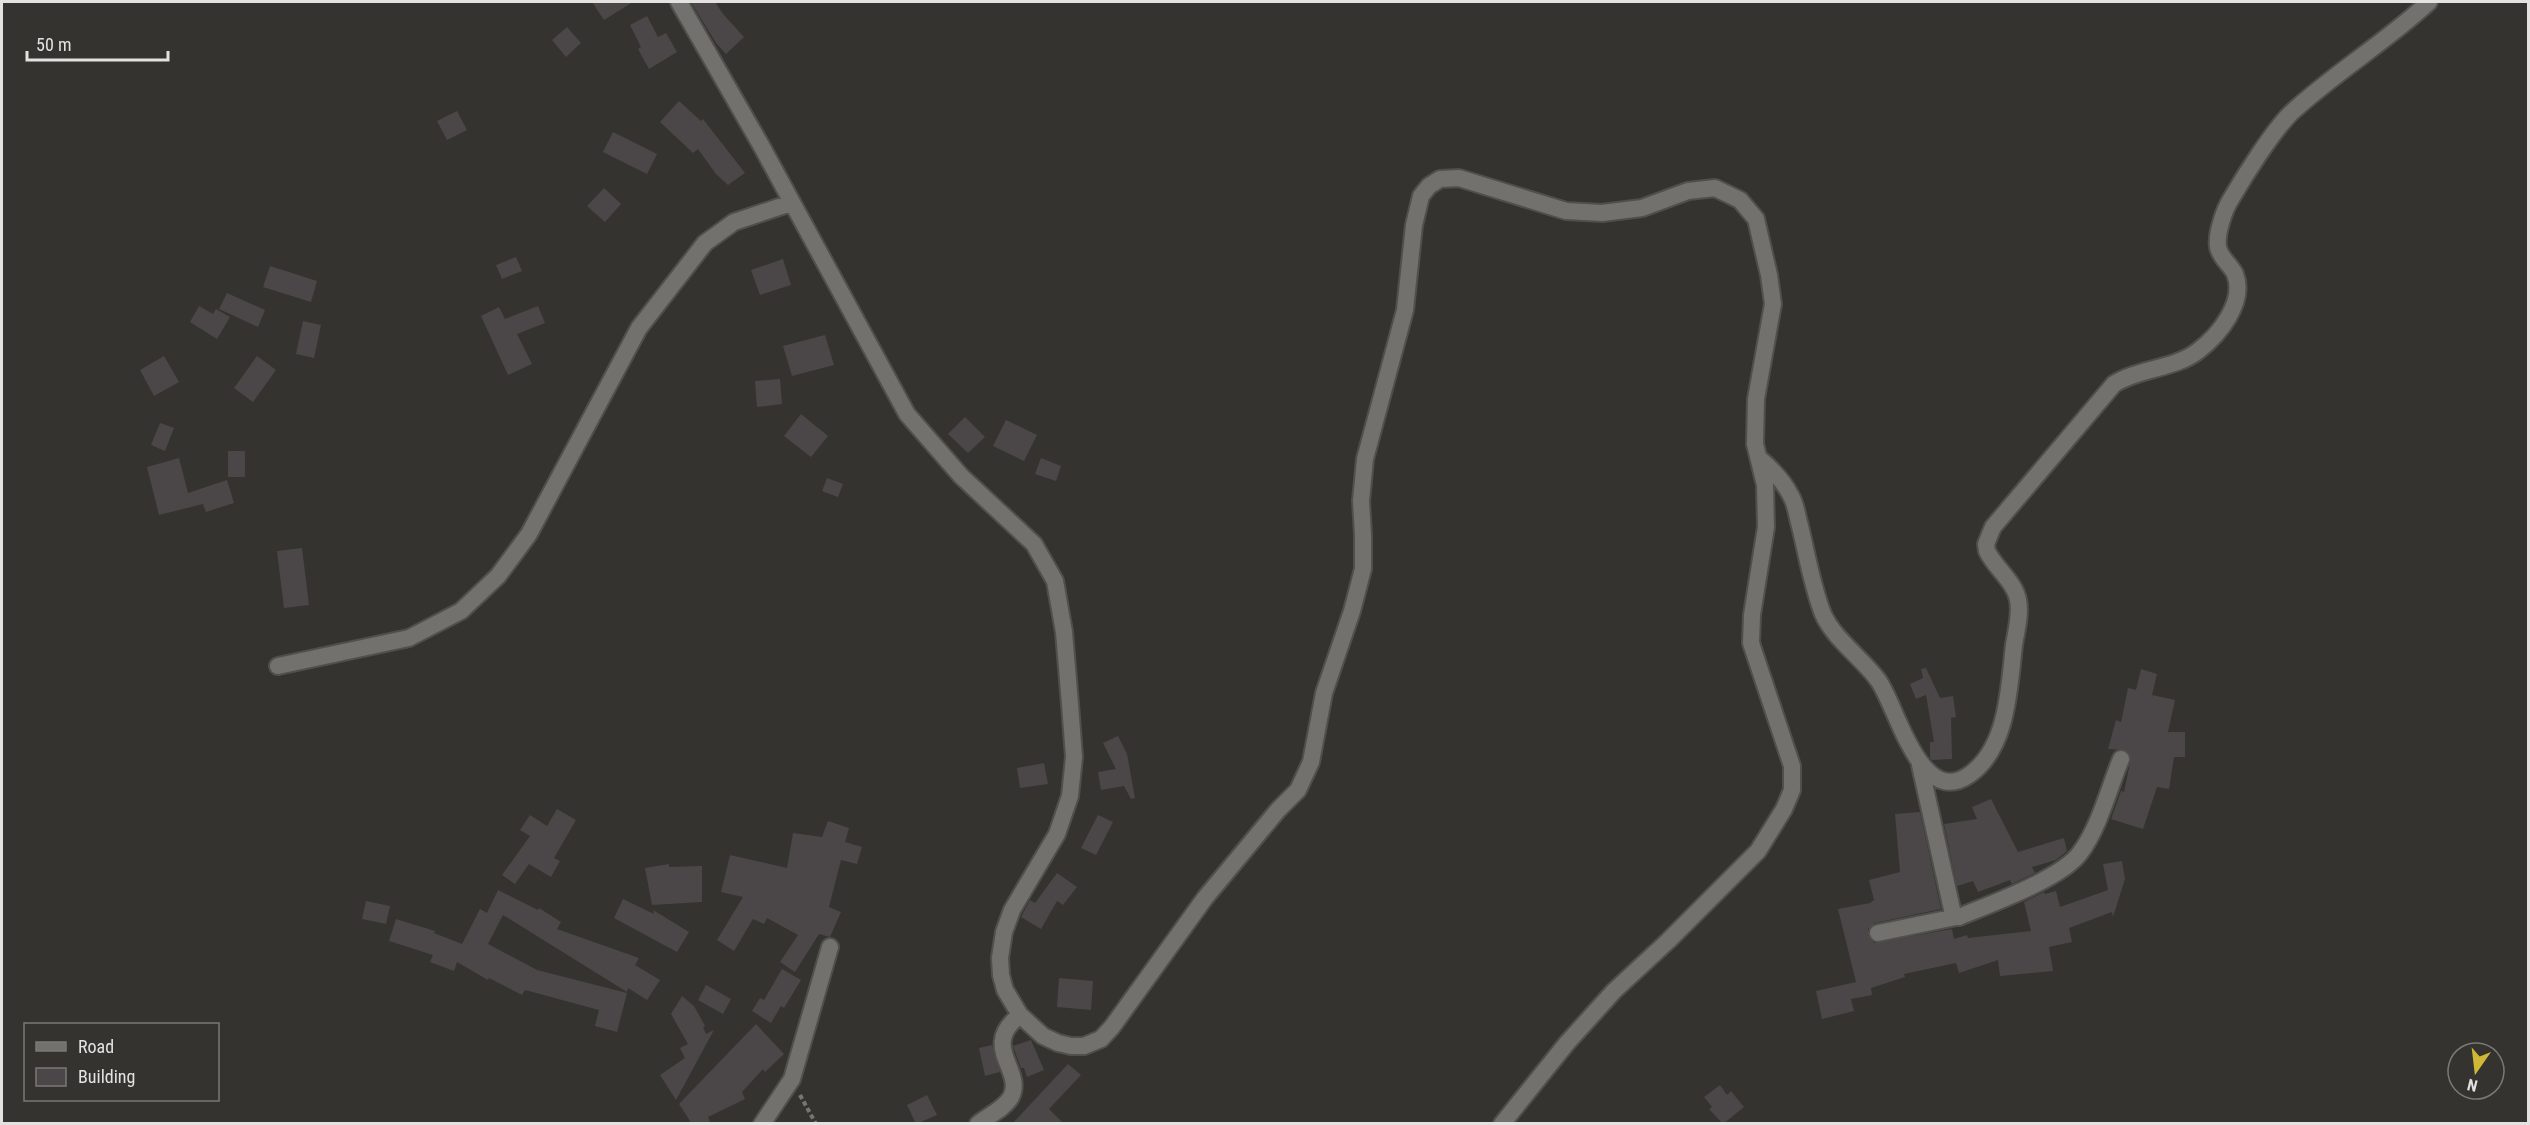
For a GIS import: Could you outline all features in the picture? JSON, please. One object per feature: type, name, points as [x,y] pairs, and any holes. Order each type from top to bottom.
[{"type":"street","points":[[679,2],[762,147],[907,414],[961,476],[1034,544],[1054,581],[1065,632],[1074,757],[1070,796],[1057,834],[1012,910],[1004,932],[1000,958],[1005,990],[1020,1015],[1037,1031],[1058,1043],[1071,1047],[1084,1046],[1101,1039],[1122,1014],[1206,898],[1278,810],[1298,790],[1311,762],[1324,693],[1352,611],[1363,568],[1360,501],[1365,459],[1405,310],[1414,225],[1421,196],[1429,186],[1440,179],[1460,178],[1566,211],[1602,213],[1642,208],[1689,190],[1715,188],[1740,200],[1756,219],[1770,275],[1773,304],[1756,399],[1755,444],[1765,485],[1766,527],[1752,615],[1751,643],[1792,766],[1792,790],[1784,809],[1758,851],[1614,991],[1567,1043],[1502,1124]]},
{"type":"street","points":[[1758,458],[1776,473],[1792,498],[1818,599],[1827,622],[1883,687],[1904,736],[1920,764],[1931,775],[1940,779],[1954,781],[1968,776],[1982,763],[2001,727],[2007,703],[2018,608],[2014,590],[1987,551],[1986,544],[1993,527],[2114,384],[2127,376],[2196,353],[2224,324],[2235,305],[2237,286],[2234,273],[2218,248],[2218,237],[2229,201],[2292,112],[2429,2]]},
{"type":"street","points":[[278,666],[409,638],[461,611],[498,576],[529,534],[639,328],[705,243],[734,222],[791,203]]},
{"type":"street","points":[[1878,933],[1956,917],[1996,902],[2059,871],[2073,861],[2087,843],[2121,759]]},
{"type":"street","points":[[1920,764],[1953,914],[1956,917]]},
{"type":"street","points":[[762,1124],[792,1079],[830,947]]},
{"type":"street","points":[[978,1124],[1007,1103],[1011,1097],[1012,1080],[1002,1041],[1008,1024],[1020,1015]]},
{"type":"path","points":[[792,1079],[816,1124]]},
{"type":"building","points":[[592,2],[633,2],[604,20]]},
{"type":"building","points":[[691,2],[715,2],[744,37],[726,54],[716,43]]},
{"type":"building","points":[[647,16],[658,37],[666,33],[677,52],[649,69],[638,49],[641,47],[630,25]]},
{"type":"building","points":[[567,27],[581,43],[566,57],[552,40]]},
{"type":"building","points":[[679,101],[701,121],[703,119],[745,173],[728,185],[716,174],[698,149],[693,153],[660,122]]},
{"type":"building","points":[[457,111],[467,130],[447,140],[437,121]]},
{"type":"building","points":[[613,132],[657,154],[647,174],[603,152]]},
{"type":"building","points":[[604,188],[621,204],[605,222],[587,206]]},
{"type":"building","points":[[516,257],[522,271],[502,279],[496,265]]},
{"type":"building","points":[[783,259],[791,285],[760,295],[751,270]]},
{"type":"building","points":[[270,266],[317,281],[311,302],[263,287]]},
{"type":"building","points":[[227,293],[265,310],[258,327],[219,309]]},
{"type":"building","points":[[199,306],[213,314],[216,309],[230,317],[217,339],[190,322]]},
{"type":"building","points":[[538,306],[545,323],[517,334],[532,364],[508,375],[481,316],[499,307],[505,319]]},
{"type":"building","points":[[303,321],[321,325],[314,358],[296,354]]},
{"type":"building","points":[[825,335],[834,365],[792,376],[783,346]]},
{"type":"building","points":[[164,356],[179,382],[154,396],[140,370]]},
{"type":"building","points":[[257,356],[276,370],[253,402],[234,388]]},
{"type":"building","points":[[780,379],[782,404],[757,407],[755,381]]},
{"type":"building","points":[[801,414],[828,436],[811,457],[784,436]]},
{"type":"building","points":[[965,417],[985,437],[968,453],[948,434]]},
{"type":"building","points":[[1006,420],[1037,435],[1024,461],[993,446]]},
{"type":"building","points":[[160,423],[174,428],[165,451],[151,445]]},
{"type":"building","points":[[228,451],[245,451],[245,477],[228,477]]},
{"type":"building","points":[[179,458],[188,493],[227,480],[234,503],[206,512],[203,504],[159,515],[147,467]]},
{"type":"building","points":[[1041,458],[1061,466],[1056,481],[1035,474]]},
{"type":"building","points":[[827,478],[843,484],[838,497],[822,491]]},
{"type":"building","points":[[302,548],[309,605],[284,608],[277,551]]},
{"type":"building","points":[[1926,668],[1940,698],[1953,696],[1956,717],[1951,718],[1952,759],[1932,760],[1930,758],[1930,742],[1934,742],[1926,695],[1916,699],[1910,684],[1923,678],[1921,669]]},
{"type":"building","points":[[2141,669],[2157,674],[2152,695],[2175,700],[2168,732],[2185,732],[2185,757],[2174,757],[2169,789],[2157,787],[2143,829],[2111,819],[2121,791],[2124,792],[2131,758],[2125,750],[2108,749],[2116,720],[2121,722],[2128,688],[2136,690]]},
{"type":"building","points":[[1118,736],[1127,754],[1135,798],[1131,799],[1124,786],[1101,790],[1098,772],[1116,769],[1103,743]]},
{"type":"building","points":[[1044,763],[1048,784],[1020,788],[1017,768]]},
{"type":"building","points":[[1991,799],[2018,852],[2064,838],[2067,851],[2056,860],[2032,867],[2035,873],[2012,884],[2010,880],[1978,892],[1973,881],[1957,886],[1944,824],[1977,819],[1972,807]]},
{"type":"building","points":[[557,809],[576,820],[554,858],[560,861],[551,877],[529,864],[515,884],[502,875],[530,836],[520,830],[530,815],[547,826]]},
{"type":"building","points":[[1920,812],[1941,909],[1875,923],[1868,929],[1868,935],[1874,943],[1952,929],[1954,939],[1967,935],[1968,938],[2031,931],[2024,902],[2044,892],[2045,894],[2056,891],[2060,907],[2108,890],[2103,864],[2122,861],[2125,879],[2113,917],[2112,912],[2069,928],[2072,942],[2049,947],[2053,971],[2000,976],[1998,960],[1959,973],[1956,963],[1904,974],[1905,977],[1871,988],[1872,995],[1851,999],[1854,1011],[1822,1019],[1816,991],[1856,982],[1838,909],[1870,903],[1874,900],[1869,880],[1900,872],[1895,814]]},
{"type":"building","points":[[1098,815],[1113,822],[1096,855],[1081,848]]},
{"type":"building","points":[[828,821],[849,828],[845,842],[862,847],[857,864],[841,860],[829,907],[841,912],[830,937],[819,934],[795,972],[780,962],[798,935],[767,918],[764,924],[753,919],[734,951],[717,940],[743,897],[721,892],[730,855],[787,868],[793,833],[822,837]]},
{"type":"building","points":[[669,864],[669,867],[702,866],[702,902],[652,905],[645,868]]},
{"type":"building","points":[[1057,873],[1077,887],[1063,905],[1057,901],[1041,929],[1021,917],[1030,900],[1035,903]]},
{"type":"building","points":[[498,890],[538,910],[539,908],[561,922],[557,929],[639,958],[635,965],[660,980],[647,1000],[628,988],[627,992],[503,915],[488,944],[537,970],[627,993],[617,1032],[595,1026],[599,1010],[525,990],[522,995],[489,978],[488,980],[457,962],[454,971],[430,962],[433,955],[389,941],[396,919],[435,931],[434,933],[462,944],[480,909],[487,913]]},
{"type":"building","points":[[623,899],[654,914],[653,910],[689,932],[677,952],[614,918]]},
{"type":"building","points":[[366,901],[390,906],[386,924],[362,919]]},
{"type":"building","points":[[782,969],[801,980],[784,1008],[781,1006],[771,1023],[752,1011],[760,998],[764,1000]]},
{"type":"building","points":[[1059,978],[1093,981],[1091,1010],[1057,1007]]},
{"type":"building","points":[[706,985],[731,999],[723,1014],[698,1000]]},
{"type":"building","points":[[682,996],[694,1006],[705,1026],[703,1027],[706,1034],[714,1030],[676,1100],[660,1075],[685,1058],[680,1048],[688,1044],[671,1014]]},
{"type":"building","points":[[756,1024],[784,1054],[765,1072],[763,1069],[742,1092],[745,1099],[708,1117],[711,1124],[692,1124],[679,1104]]},
{"type":"building","points":[[1031,1040],[1044,1070],[1027,1077],[1013,1046]]},
{"type":"building","points":[[992,1045],[1000,1072],[985,1076],[979,1048]]},
{"type":"building","points":[[1068,1064],[1081,1075],[1049,1109],[1064,1124],[1012,1124]]},
{"type":"building","points":[[1720,1085],[1727,1095],[1731,1091],[1744,1107],[1723,1124],[1709,1109],[1712,1107],[1704,1097]]},
{"type":"building","points":[[927,1095],[937,1115],[916,1124],[907,1105]]}]
